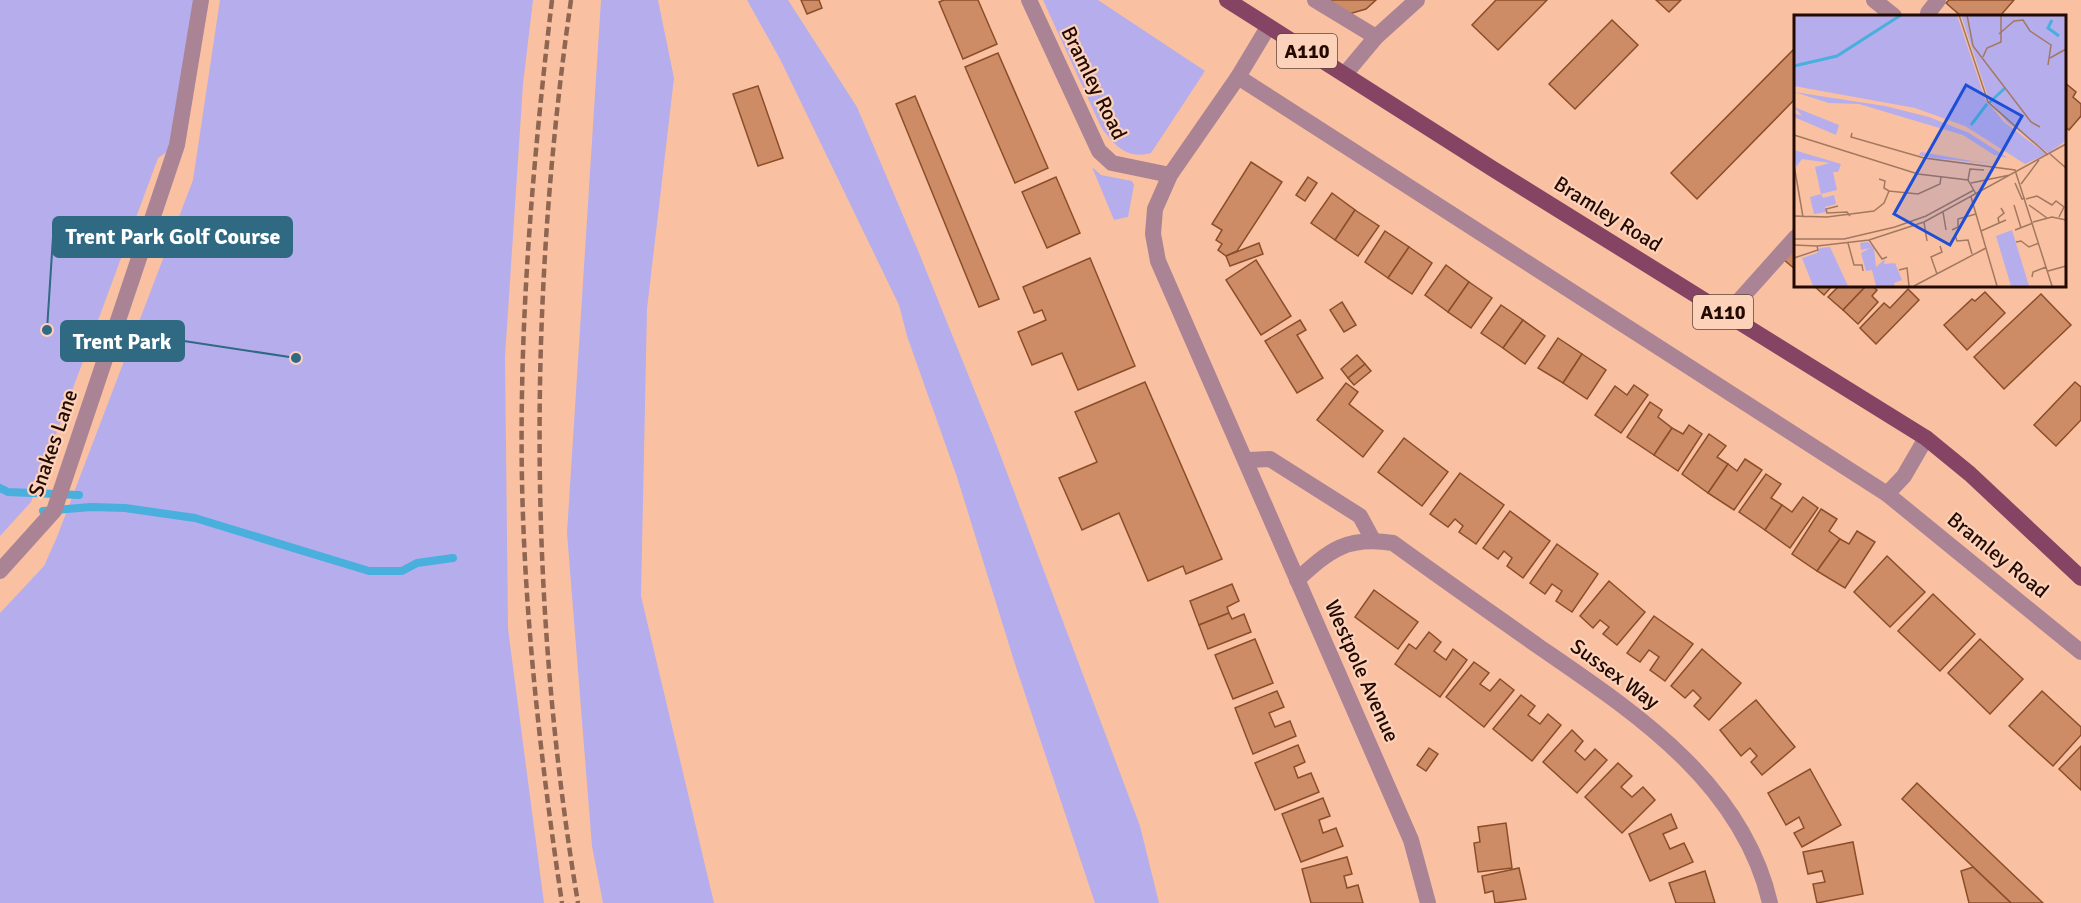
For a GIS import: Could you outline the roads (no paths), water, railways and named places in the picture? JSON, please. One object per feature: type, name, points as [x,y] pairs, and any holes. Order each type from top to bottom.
[{"type":"main road","name":"Bramley Road","points":[[1227,0],[1926,438],[1970,474],[2081,578]]},
{"type":"street","name":"Snakes Lane","points":[[0,571],[54,511],[177,146],[201,0]]},
{"type":"street","name":"Bramley Road","points":[[1029,0],[1099,151],[1112,163],[1170,175]]},
{"type":"street","points":[[1315,0],[1376,37]]},
{"type":"street","points":[[1345,74],[1376,37],[1417,0]]},
{"type":"street","points":[[1874,0],[1893,15]]},
{"type":"street","points":[[1268,27],[1238,77],[1170,175],[1155,209],[1153,234],[1158,261],[1247,460],[1270,459],[1360,516],[1373,540]]},
{"type":"street","name":"Bramley Road","points":[[1238,77],[1887,494],[2081,652]]},
{"type":"street","points":[[1727,314],[1794,239]]},
{"type":"street","points":[[1887,494],[1904,476],[1926,438]]},
{"type":"street","name":"Westpole Avenue","points":[[1247,460],[1411,840],[1428,903]]},
{"type":"street","name":"Sussex Way","points":[[1297,580],[1326,554],[1345,544],[1373,540],[1393,543],[1596,685],[1668,741],[1701,775],[1730,813],[1752,851],[1770,903]]},
{"type":"waterway","points":[[0,488],[8,492],[79,495]]},
{"type":"waterway","points":[[43,511],[91,507],[125,508],[195,518],[369,571],[402,571],[417,563],[453,558]]},
{"type":"railway","points":[[552,0],[539,120],[525,300],[522,482],[535,693],[562,903]]},
{"type":"railway","points":[[571,0],[557,112],[547,225],[541,339],[540,452],[542,565],[550,678],[562,791],[578,903]]},
{"type":"place","name":"Trent Park Golf Course","points":[[47,330]]},
{"type":"place","name":"Trent Park","points":[[296,358]]}]
